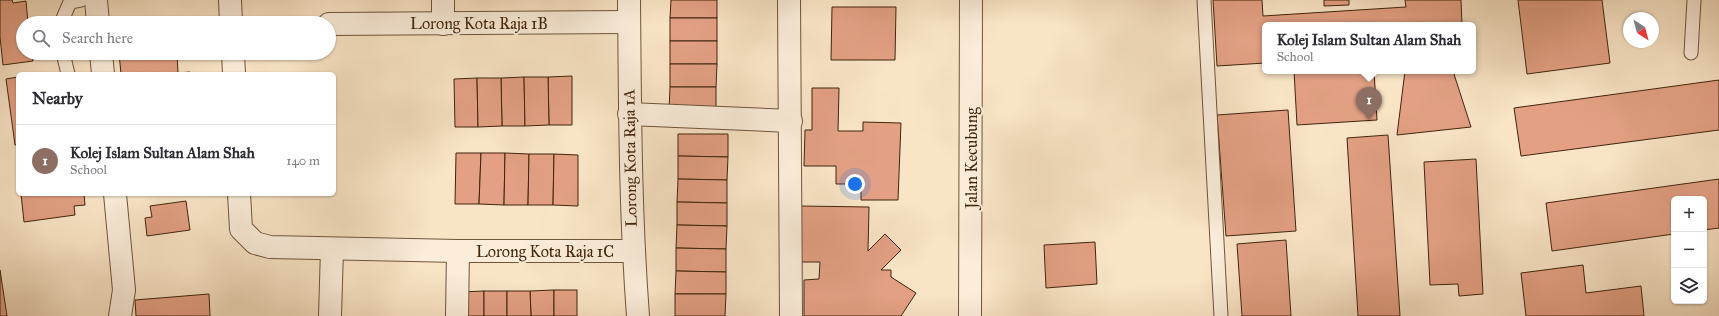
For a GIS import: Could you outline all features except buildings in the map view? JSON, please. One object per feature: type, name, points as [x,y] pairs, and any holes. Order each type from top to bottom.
[{"type":"street","points":[[96,0],[97,16]]},
{"type":"street","points":[[230,0],[231,16]]},
{"type":"street","points":[[443,0],[443,24]]},
{"type":"street","name":"Lorong Kota Raja 1A","points":[[628,0],[629,114],[633,251],[638,316]]},
{"type":"street","points":[[789,0],[791,316]]},
{"type":"street","name":"Jalan Kecubung","points":[[970,316],[971,0]]},
{"type":"street","name":"Lorong Kota Raja 1B","points":[[336,24],[629,22]]},
{"type":"street","points":[[102,60],[103,72]]},
{"type":"street","points":[[233,60],[234,72]]},
{"type":"street","points":[[629,114],[790,121]]},
{"type":"street","points":[[115,196],[124,290],[120,316]]},
{"type":"street","name":"Lorong Kota Raja 1C","points":[[239,196],[241,229],[255,243],[270,247],[458,251],[633,251]]},
{"type":"street","points":[[330,316],[332,249]]},
{"type":"street","points":[[457,316],[458,251]]},
{"type":"lane","points":[[65,16],[70,2],[81,0]]},
{"type":"lane","points":[[1204,0],[1219,316]]},
{"type":"lane","points":[[1691,53],[1694,0]]},
{"type":"lane","points":[[65,60],[68,72]]},
{"type":"place","name":"Kolej Islam Sultan Alam Shah","points":[[1369,120]]}]
